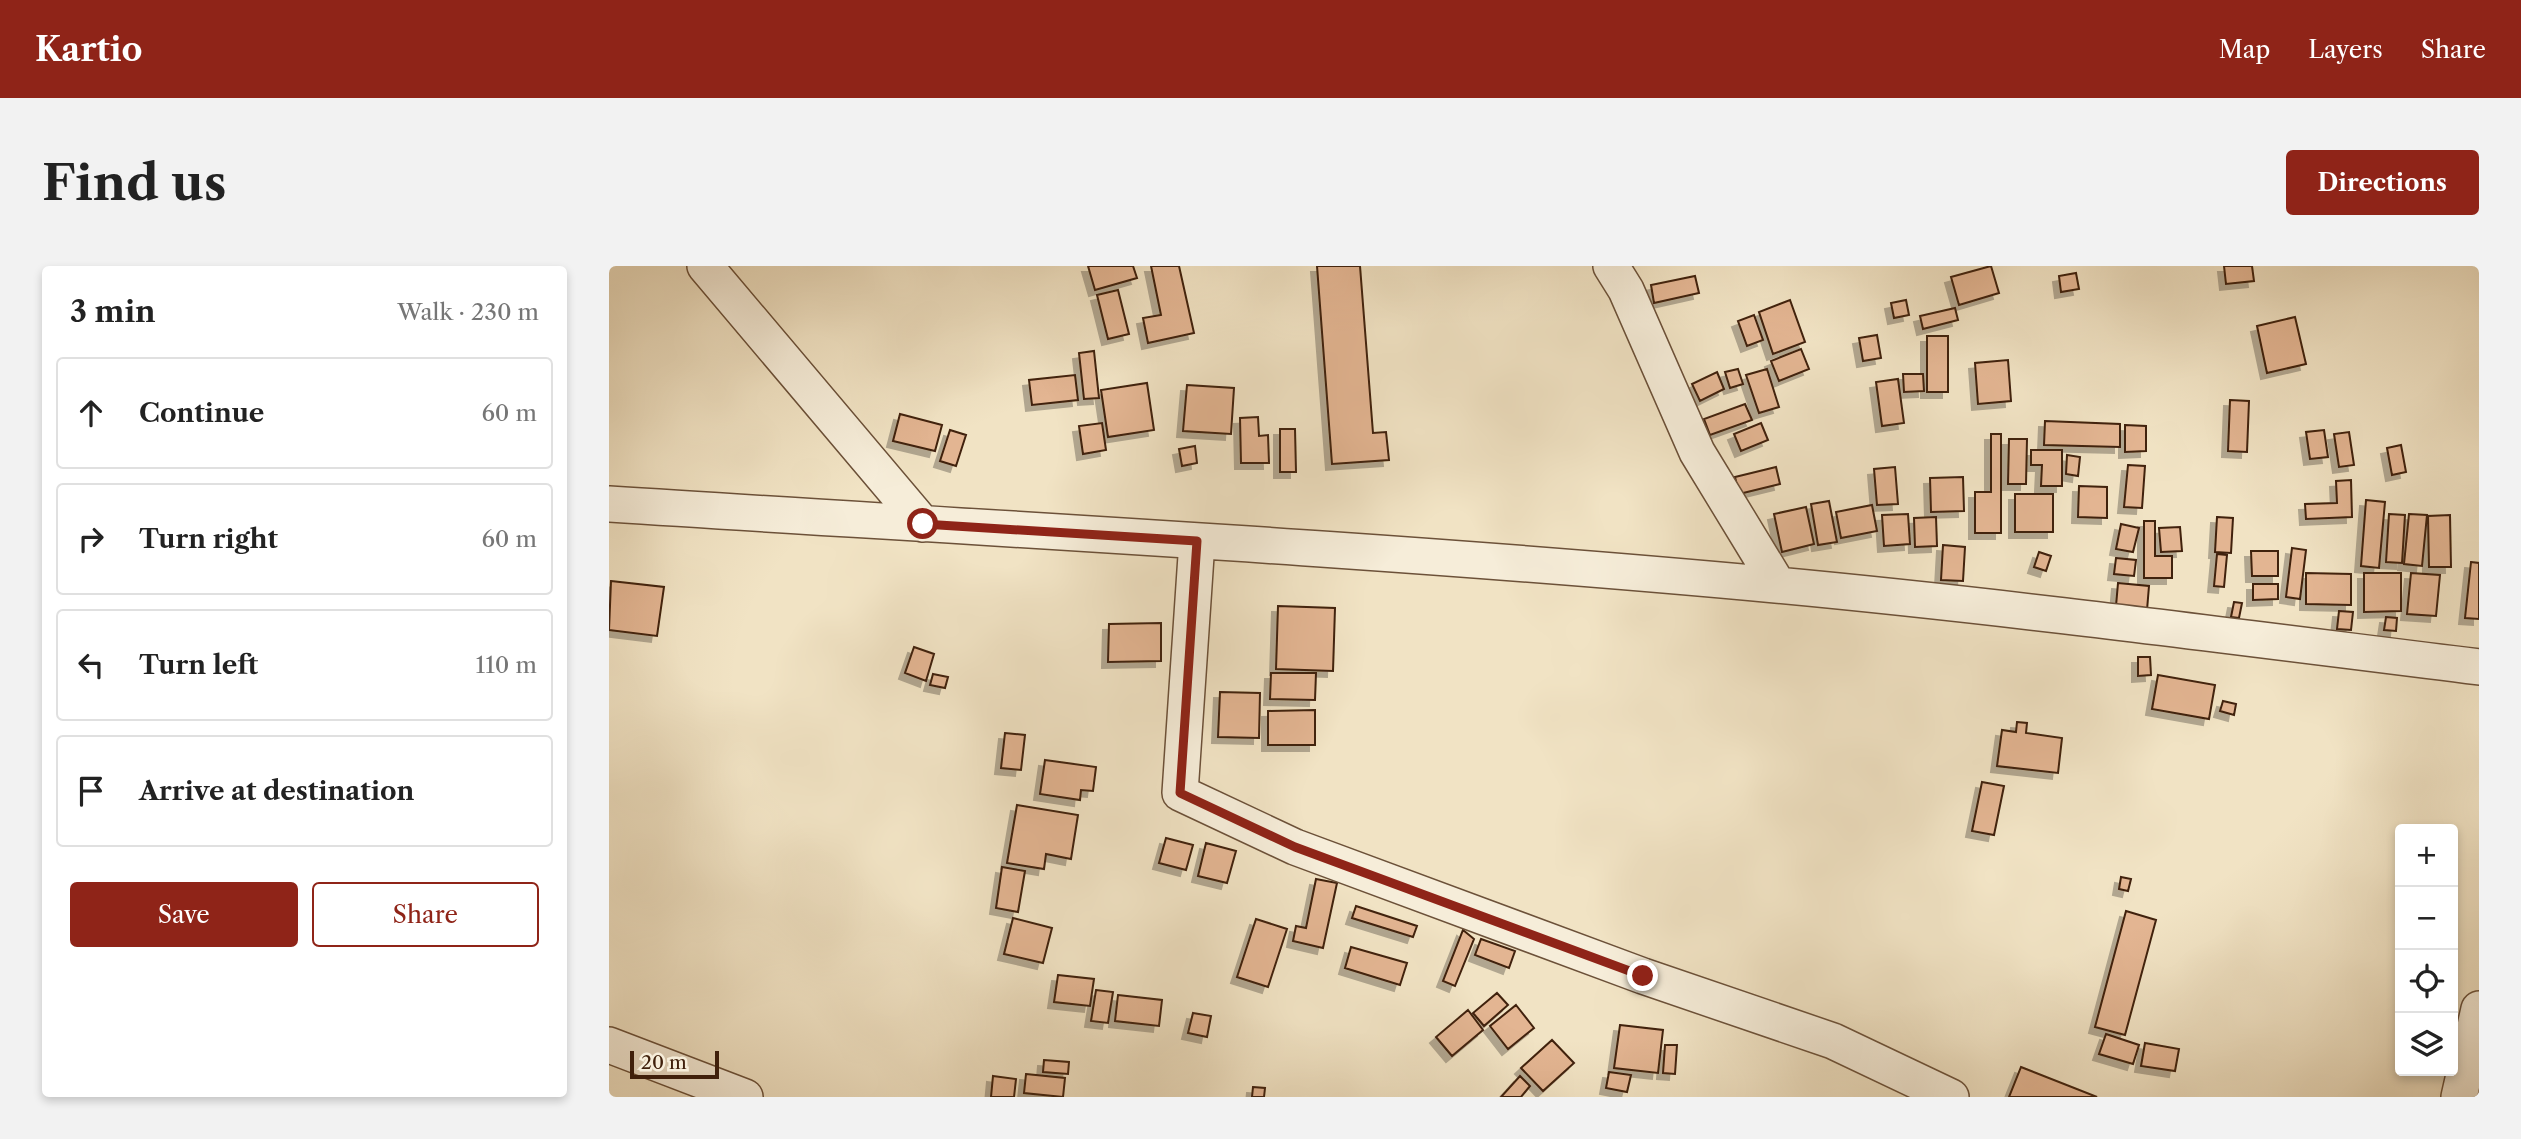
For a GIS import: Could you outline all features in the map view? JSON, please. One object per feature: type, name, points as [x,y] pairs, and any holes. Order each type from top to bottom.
[{"type":"street","points":[[705,266],[923,524]]},
{"type":"street","points":[[1611,266],[1626,290],[1697,452],[1778,585]]},
{"type":"street","points":[[609,504],[1436,556],[1778,585],[2034,612],[2479,667]]},
{"type":"street","points":[[1197,541],[1180,793],[1295,847],[1643,976],[1833,1041],[1951,1097]]},
{"type":"street","points":[[2459,1097],[2479,1009]]},
{"type":"street","points":[[609,1045],[745,1097]]},
{"type":"building","points":[[1088,266],[1133,266],[1137,278],[1095,290]]},
{"type":"building","points":[[1151,266],[1179,266],[1194,333],[1148,343],[1143,318],[1161,315]]},
{"type":"building","points":[[1317,266],[1360,266],[1373,433],[1386,432],[1389,460],[1332,464]]},
{"type":"building","points":[[1991,266],[1999,293],[1959,305],[1951,277]]},
{"type":"building","points":[[2224,266],[2252,266],[2254,281],[2226,284]]},
{"type":"building","points":[[2076,273],[2079,289],[2061,292],[2059,276]]},
{"type":"building","points":[[1695,276],[1699,293],[1654,303],[1651,285]]},
{"type":"building","points":[[1118,290],[1129,334],[1108,339],[1097,295]]},
{"type":"building","points":[[1790,300],[1805,342],[1773,354],[1759,312]]},
{"type":"building","points":[[1906,300],[1909,315],[1894,318],[1891,303]]},
{"type":"building","points":[[1955,308],[1958,320],[1923,329],[1920,316]]},
{"type":"building","points":[[1754,315],[1763,340],[1747,346],[1738,321]]},
{"type":"building","points":[[2295,317],[2306,364],[2267,373],[2257,326]]},
{"type":"building","points":[[1877,335],[1881,358],[1863,361],[1859,338]]},
{"type":"building","points":[[1927,336],[1948,336],[1948,392],[1927,392]]},
{"type":"building","points":[[1801,349],[1809,369],[1779,381],[1771,361]]},
{"type":"building","points":[[1094,351],[1099,398],[1084,399],[1079,353]]},
{"type":"building","points":[[2008,360],[2011,401],[1978,404],[1975,363]]},
{"type":"building","points":[[1738,369],[1743,384],[1730,388],[1725,372]]},
{"type":"building","points":[[1767,369],[1779,407],[1759,413],[1746,375]]},
{"type":"building","points":[[1717,372],[1724,389],[1700,401],[1692,384]]},
{"type":"building","points":[[1903,374],[1923,374],[1924,391],[1904,392]]},
{"type":"building","points":[[1075,375],[1078,400],[1032,405],[1029,380]]},
{"type":"building","points":[[1898,379],[1904,423],[1882,426],[1876,382]]},
{"type":"building","points":[[1147,383],[1154,430],[1108,437],[1101,390]]},
{"type":"building","points":[[1187,385],[1234,388],[1231,434],[1183,431]]},
{"type":"building","points":[[2230,400],[2249,401],[2247,452],[2228,451]]},
{"type":"building","points":[[1745,404],[1752,420],[1710,435],[1704,419]]},
{"type":"building","points":[[900,414],[942,425],[935,451],[893,441]]},
{"type":"building","points":[[1258,417],[1259,436],[1268,435],[1269,463],[1241,463],[1240,418]]},
{"type":"building","points":[[2045,421],[2120,424],[2120,447],[2044,445]]},
{"type":"building","points":[[1102,423],[1106,450],[1083,454],[1079,426]]},
{"type":"building","points":[[1761,423],[1768,440],[1741,451],[1734,434]]},
{"type":"building","points":[[2125,425],[2146,426],[2146,451],[2125,452]]},
{"type":"building","points":[[1280,429],[1295,429],[1296,472],[1280,472]]},
{"type":"building","points":[[950,430],[966,435],[956,466],[940,461]]},
{"type":"building","points":[[2324,430],[2328,457],[2310,459],[2306,432]]},
{"type":"building","points":[[2349,432],[2354,465],[2339,467],[2334,434]]},
{"type":"building","points":[[1991,434],[2001,434],[2001,533],[1975,533],[1975,492],[1991,492]]},
{"type":"building","points":[[2009,439],[2027,439],[2026,484],[2008,484]]},
{"type":"building","points":[[2401,445],[2406,472],[2392,475],[2387,448]]},
{"type":"building","points":[[1195,446],[1197,463],[1182,466],[1179,449]]},
{"type":"building","points":[[2031,450],[2062,450],[2062,486],[2041,486],[2042,465],[2031,465]]},
{"type":"building","points":[[2067,455],[2080,457],[2078,476],[2066,474]]},
{"type":"building","points":[[2128,465],[2145,466],[2142,508],[2124,507]]},
{"type":"building","points":[[1776,467],[1780,484],[1739,494],[1735,477]]},
{"type":"building","points":[[1895,467],[1898,504],[1877,505],[1874,469]]},
{"type":"building","points":[[1963,477],[1964,511],[1931,512],[1930,478]]},
{"type":"building","points":[[2351,480],[2352,517],[2306,519],[2305,504],[2337,503],[2336,481]]},
{"type":"building","points":[[2079,486],[2107,487],[2107,518],[2078,517]]},
{"type":"building","points":[[2015,494],[2053,494],[2053,532],[2015,532]]},
{"type":"building","points":[[2366,500],[2385,502],[2379,568],[2361,566]]},
{"type":"building","points":[[1829,501],[1837,542],[1818,545],[1811,504]]},
{"type":"building","points":[[1872,505],[1877,531],[1841,538],[1836,512]]},
{"type":"building","points":[[1806,507],[1814,544],[1782,552],[1774,514]]},
{"type":"building","points":[[1908,514],[1910,544],[1884,546],[1882,515]]},
{"type":"building","points":[[2389,514],[2405,515],[2402,563],[2386,562]]},
{"type":"building","points":[[2409,514],[2427,515],[2422,566],[2404,564]]},
{"type":"building","points":[[2450,515],[2451,567],[2429,567],[2428,516]]},
{"type":"building","points":[[1936,517],[1937,546],[1915,547],[1914,518]]},
{"type":"building","points":[[2217,517],[2233,518],[2231,553],[2215,552]]},
{"type":"building","points":[[2144,521],[2155,521],[2155,556],[2172,556],[2172,578],[2144,578]]},
{"type":"building","points":[[2121,524],[2139,528],[2133,552],[2116,549]]},
{"type":"building","points":[[2180,527],[2182,551],[2161,552],[2159,528]]},
{"type":"building","points":[[1943,545],[1965,547],[1963,581],[1941,580]]},
{"type":"building","points":[[2292,548],[2306,550],[2300,599],[2286,597]]},
{"type":"building","points":[[2251,551],[2278,551],[2278,576],[2252,576]]},
{"type":"building","points":[[2039,552],[2051,556],[2046,571],[2034,567]]},
{"type":"building","points":[[2217,554],[2227,555],[2224,587],[2214,586]]},
{"type":"building","points":[[2116,558],[2136,560],[2134,576],[2114,574]]},
{"type":"building","points":[[2471,562],[2479,563],[2479,619],[2465,618]]},
{"type":"building","points":[[2306,573],[2351,574],[2351,605],[2306,604]]},
{"type":"building","points":[[2364,573],[2401,573],[2401,611],[2364,612]]},
{"type":"building","points":[[2411,573],[2440,575],[2436,616],[2407,614]]},
{"type":"building","points":[[611,581],[664,587],[657,636],[609,630]]},
{"type":"building","points":[[2118,583],[2149,586],[2147,610],[2116,606]]},
{"type":"building","points":[[2253,584],[2278,584],[2278,599],[2253,600]]},
{"type":"building","points":[[2234,602],[2242,603],[2239,618],[2231,617]]},
{"type":"building","points":[[1278,606],[1335,608],[1333,671],[1276,669]]},
{"type":"building","points":[[2339,611],[2353,612],[2351,630],[2337,629]]},
{"type":"building","points":[[2386,617],[2397,618],[2396,631],[2384,630]]},
{"type":"building","points":[[1161,623],[1161,661],[1108,662],[1109,624]]},
{"type":"building","points":[[914,647],[934,654],[926,681],[905,673]]},
{"type":"building","points":[[2138,657],[2150,657],[2151,675],[2138,676]]},
{"type":"building","points":[[1271,673],[1316,673],[1315,700],[1270,699]]},
{"type":"building","points":[[933,674],[948,677],[945,688],[930,685]]},
{"type":"building","points":[[2158,675],[2215,685],[2209,719],[2152,709]]},
{"type":"building","points":[[1220,692],[1260,693],[1259,738],[1218,737]]},
{"type":"building","points":[[2223,701],[2236,704],[2234,715],[2220,711]]},
{"type":"building","points":[[1315,710],[1315,745],[1268,745],[1268,711]]},
{"type":"building","points":[[2017,722],[2027,723],[2026,733],[2062,738],[2058,773],[1997,766],[2002,730],[2016,732]]},
{"type":"building","points":[[1005,733],[1025,735],[1021,770],[1001,768]]},
{"type":"building","points":[[1045,760],[1096,767],[1093,791],[1081,790],[1080,800],[1040,794]]},
{"type":"building","points":[[1982,782],[2004,786],[1994,835],[1972,831]]},
{"type":"building","points":[[1017,805],[1078,815],[1071,859],[1046,854],[1044,869],[1007,863]]},
{"type":"building","points":[[1166,838],[1193,845],[1186,870],[1159,863]]},
{"type":"building","points":[[1206,843],[1236,851],[1227,883],[1198,876]]},
{"type":"building","points":[[1002,867],[1025,871],[1018,912],[996,908]]},
{"type":"building","points":[[2121,877],[2131,879],[2128,891],[2119,889]]},
{"type":"building","points":[[1316,879],[1337,883],[1323,948],[1293,941],[1296,926],[1306,928]]},
{"type":"building","points":[[1356,906],[1417,926],[1413,937],[1352,918]]},
{"type":"building","points":[[2126,911],[2156,920],[2125,1035],[2095,1027]]},
{"type":"building","points":[[1013,918],[1052,928],[1043,963],[1004,954]]},
{"type":"building","points":[[1256,919],[1287,929],[1268,987],[1237,977]]},
{"type":"building","points":[[1463,930],[1474,939],[1455,986],[1443,981]]},
{"type":"building","points":[[1481,939],[1515,951],[1509,968],[1475,955]]},
{"type":"building","points":[[1351,947],[1407,963],[1400,985],[1345,968]]},
{"type":"building","points":[[1058,975],[1094,979],[1090,1006],[1054,1002]]},
{"type":"building","points":[[1096,990],[1113,992],[1108,1023],[1091,1021]]},
{"type":"building","points":[[1497,993],[1508,1005],[1484,1026],[1473,1013]]},
{"type":"building","points":[[1118,995],[1162,1000],[1159,1026],[1115,1021]]},
{"type":"building","points":[[1516,1005],[1534,1028],[1508,1049],[1490,1026]]},
{"type":"building","points":[[1468,1010],[1483,1030],[1452,1056],[1436,1037]]},
{"type":"building","points":[[1193,1013],[1211,1016],[1207,1037],[1188,1033]]},
{"type":"building","points":[[1620,1025],[1663,1030],[1658,1073],[1614,1068]]},
{"type":"building","points":[[2106,1034],[2139,1045],[2133,1064],[2099,1054]]},
{"type":"building","points":[[1552,1040],[1574,1063],[1543,1091],[1521,1068]]},
{"type":"building","points":[[2145,1043],[2179,1049],[2175,1071],[2141,1066]]},
{"type":"building","points":[[1665,1045],[1677,1045],[1675,1074],[1663,1073]]},
{"type":"building","points":[[1044,1060],[1069,1062],[1068,1074],[1043,1072]]},
{"type":"building","points":[[2021,1067],[2097,1097],[2009,1097]]},
{"type":"building","points":[[1609,1072],[1631,1075],[1627,1092],[1606,1088]]},
{"type":"building","points":[[1026,1074],[1065,1078],[1063,1097],[1024,1093]]},
{"type":"building","points":[[993,1076],[1016,1079],[1014,1097],[991,1097]]},
{"type":"building","points":[[1520,1076],[1530,1086],[1521,1097],[1501,1097]]},
{"type":"building","points":[[1253,1087],[1265,1088],[1264,1097],[1252,1097]]},
{"type":"route","points":[[923,524],[1197,541],[1180,793],[1295,847],[1643,976]]}]
